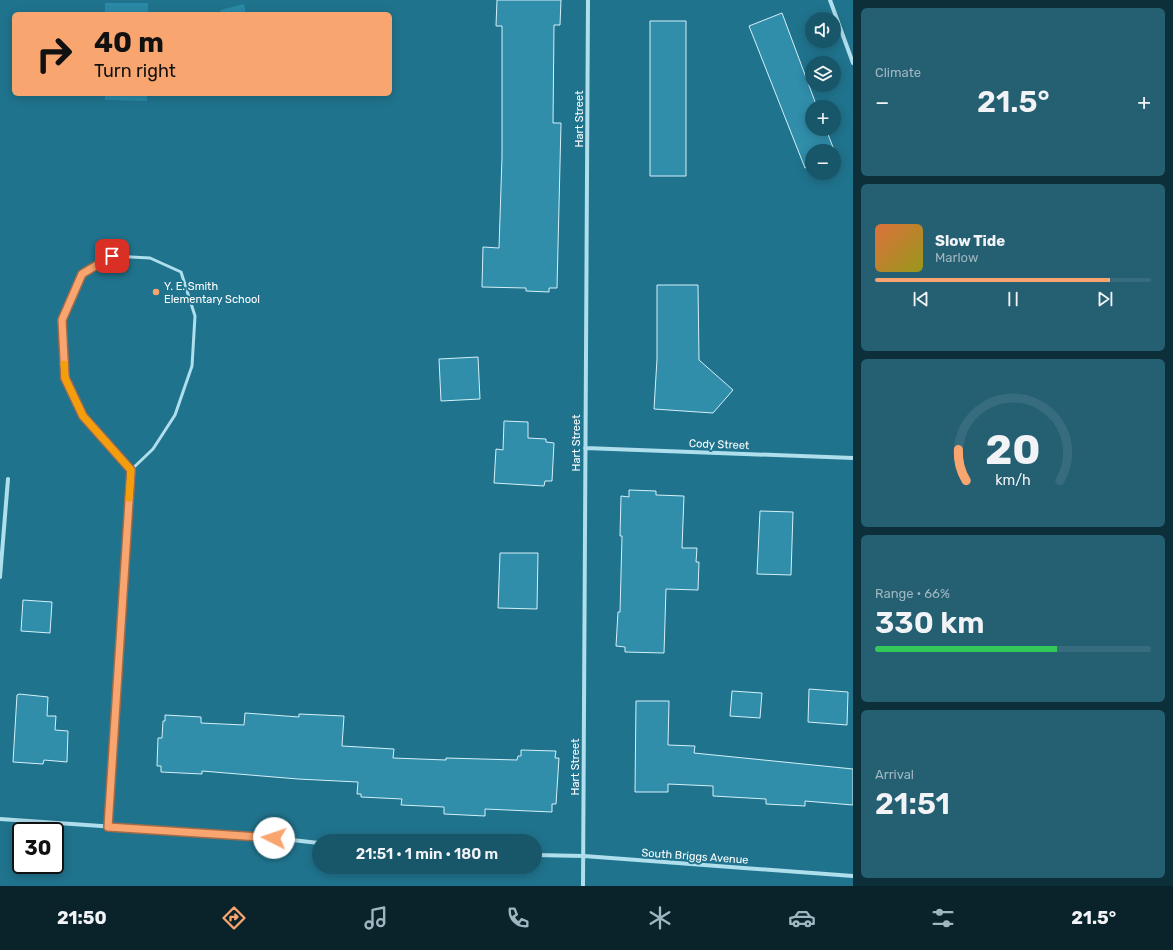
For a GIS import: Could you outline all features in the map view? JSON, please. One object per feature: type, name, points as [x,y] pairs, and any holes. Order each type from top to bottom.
[{"type":"street","name":"Hart Street","points":[[583,886],[588,0]]},
{"type":"street","points":[[830,0],[851,52],[853,63]]},
{"type":"street","name":"Cody Street","points":[[585,448],[853,458]]},
{"type":"street","points":[[0,577],[8,479]]},
{"type":"street","points":[[0,820],[274,838],[312,842]]},
{"type":"street","name":"South Briggs Avenue","points":[[542,855],[584,856],[853,876]]},
{"type":"lane","points":[[108,827],[131,470],[153,449],[175,415],[192,366],[195,316],[181,272],[150,258],[112,256],[82,274],[62,320],[65,378],[83,416],[131,470]]},
{"type":"shaded area","points":[[105,3],[148,3],[148,12],[105,12]]},
{"type":"shaded area","points":[[244,4],[246,12],[220,12],[220,10]]},
{"type":"shaded area","points":[[105,96],[147,96],[147,101],[105,100]]},
{"type":"building","points":[[497,0],[561,0],[560,25],[554,25],[553,123],[561,123],[557,288],[549,288],[549,292],[526,291],[526,288],[482,287],[483,247],[499,248],[502,157],[502,26],[496,26]]},
{"type":"building","points":[[782,13],[805,75],[805,92],[811,92],[814,100],[805,100],[805,136],[829,136],[832,144],[805,144],[805,168],[749,26]]},
{"type":"building","points":[[650,21],[686,21],[686,176],[650,176]]},
{"type":"building","points":[[657,285],[698,285],[699,360],[733,390],[713,413],[654,409],[657,359]]},
{"type":"building","points":[[478,357],[480,399],[441,401],[439,359]]},
{"type":"building","points":[[504,421],[528,422],[528,438],[546,439],[546,442],[554,443],[552,481],[545,481],[544,486],[494,483],[496,449],[503,450]]},
{"type":"building","points":[[629,490],[656,491],[656,495],[684,496],[682,548],[697,548],[696,562],[699,562],[698,590],[666,589],[664,653],[625,652],[625,647],[616,646],[618,612],[620,612],[622,536],[620,536],[621,496],[629,497]]},
{"type":"building","points":[[760,511],[793,512],[791,575],[757,574]]},
{"type":"building","points":[[500,553],[538,553],[537,609],[498,608]]},
{"type":"building","points":[[23,600],[52,602],[50,633],[21,631]]},
{"type":"building","points":[[809,689],[848,692],[847,725],[808,722]]},
{"type":"building","points":[[732,691],[762,693],[760,718],[730,716]]},
{"type":"building","points":[[17,695],[48,697],[47,716],[56,716],[55,730],[68,731],[67,762],[44,760],[43,764],[13,762]]},
{"type":"building","points":[[636,701],[669,701],[668,745],[695,746],[694,753],[853,769],[853,805],[805,801],[805,806],[766,804],[766,799],[713,796],[713,786],[668,784],[668,792],[635,792]]},
{"type":"building","points":[[245,713],[299,717],[299,714],[344,716],[342,746],[394,749],[393,758],[517,760],[518,756],[521,756],[521,750],[556,751],[555,758],[559,758],[556,804],[552,804],[552,812],[485,809],[485,816],[444,814],[444,807],[401,805],[402,799],[361,797],[361,794],[357,794],[358,782],[298,779],[202,771],[202,774],[161,772],[161,766],[157,766],[158,738],[162,738],[163,721],[165,721],[165,715],[201,717],[201,723],[244,725]]},
{"type":"slow traffic","points":[[64,364],[65,378],[83,416],[131,470],[129,498]]},
{"type":"place","name":"Y. E. Smith Elementary School","points":[[156,292]]},
{"type":"route","points":[[112,256],[82,274],[62,320],[65,378],[83,416],[131,470],[108,827],[274,838]]}]
